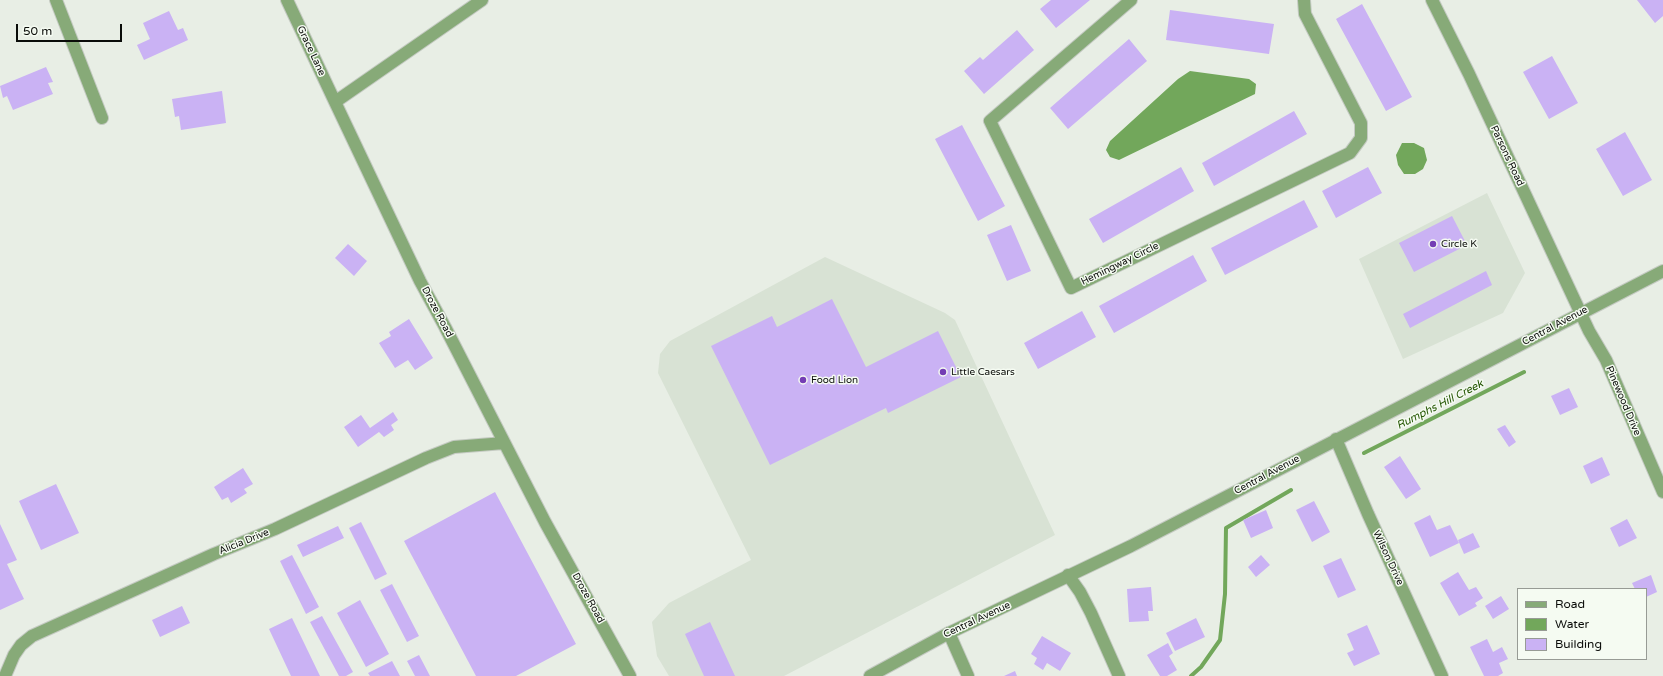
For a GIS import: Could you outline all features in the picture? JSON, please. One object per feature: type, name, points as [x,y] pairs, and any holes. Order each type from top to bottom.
[{"type":"street","points":[[56,0],[102,118]]},
{"type":"street","name":"Grace Lane","points":[[287,0],[335,102]]},
{"type":"street","points":[[335,102],[482,0]]},
{"type":"street","name":"Hemingway Circle","points":[[1131,0],[990,121],[1071,288],[1350,153],[1361,138],[1361,123],[1305,14],[1304,0]]},
{"type":"street","name":"Parsons Road","points":[[1432,0],[1469,74],[1580,312]]},
{"type":"street","name":"Droze Road","points":[[335,102],[420,281],[545,522],[630,676]]},
{"type":"street","name":"Central Avenue","points":[[870,676],[949,633],[1068,575],[1132,546],[1336,439],[1550,330],[1580,312],[1663,271]]},
{"type":"street","name":"Pinewood Drive","points":[[1580,312],[1606,360],[1663,492]]},
{"type":"street","name":"Wilson Drive","points":[[1336,439],[1368,514],[1442,676]]},
{"type":"street","name":"Alicia Drive","points":[[5,676],[14,655],[21,645],[32,636],[275,529],[426,458],[454,447],[504,443]]},
{"type":"street","points":[[1068,575],[1080,592],[1091,613],[1119,676]]},
{"type":"street","points":[[949,633],[968,676]]},
{"type":"shaded area","points":[[1487,193],[1525,273],[1503,313],[1403,359],[1359,259]]},
{"type":"shaded area","points":[[825,257],[945,313],[955,320],[1055,535],[784,676],[669,676],[657,656],[652,622],[669,603],[751,560],[658,373],[660,354],[670,341]]},
{"type":"water","points":[[1190,71],[1249,79],[1256,84],[1255,94],[1119,160],[1110,157],[1106,150],[1110,141],[1178,79]]},
{"type":"water","points":[[1402,143],[1414,143],[1424,148],[1427,160],[1423,169],[1415,174],[1404,174],[1398,165],[1396,155]]},
{"type":"building","points":[[1051,0],[1090,0],[1056,28],[1040,9]]},
{"type":"building","points":[[1637,0],[1663,0],[1663,16],[1655,23]]},
{"type":"building","points":[[1362,4],[1412,97],[1386,111],[1336,19]]},
{"type":"building","points":[[1170,10],[1274,24],[1269,54],[1166,40]]},
{"type":"building","points":[[169,11],[178,30],[183,28],[188,40],[144,60],[137,45],[150,39],[143,23]]},
{"type":"building","points":[[1017,30],[1034,50],[984,94],[964,71],[980,57],[983,60]]},
{"type":"building","points":[[1129,39],[1147,61],[1068,129],[1050,108]]},
{"type":"building","points":[[1552,56],[1578,103],[1549,119],[1523,72]]},
{"type":"building","points":[[46,67],[53,82],[48,83],[53,94],[13,110],[7,96],[3,98],[0,86]]},
{"type":"building","points":[[222,91],[226,123],[181,130],[179,116],[175,117],[172,99]]},
{"type":"building","points":[[1294,111],[1307,134],[1214,186],[1202,163]]},
{"type":"building","points":[[962,125],[1005,206],[978,221],[935,139]]},
{"type":"building","points":[[1625,132],[1652,180],[1623,196],[1596,149]]},
{"type":"building","points":[[1181,167],[1194,191],[1103,243],[1089,219]]},
{"type":"building","points":[[1368,167],[1382,193],[1336,218],[1322,191]]},
{"type":"building","points":[[1304,200],[1318,227],[1225,275],[1211,248]]},
{"type":"building","name":"Circle K","points":[[1452,216],[1467,245],[1414,272],[1399,243]]},
{"type":"building","points":[[1011,225],[1031,271],[1007,281],[987,235]]},
{"type":"building","points":[[348,244],[367,261],[354,276],[335,258]]},
{"type":"building","points":[[1193,255],[1207,281],[1114,333],[1099,306]]},
{"type":"building","name":"Circle K","points":[[1486,271],[1492,285],[1410,328],[1403,314]]},
{"type":"building","points":[[832,299],[866,367],[938,331],[961,377],[888,413],[886,408],[770,465],[711,346],[772,316],[777,327]]},
{"type":"building","points":[[1082,311],[1096,337],[1038,369],[1024,343]]},
{"type":"building","points":[[409,319],[433,358],[415,370],[408,360],[395,368],[379,343],[391,336],[389,332]]},
{"type":"building","points":[[1569,388],[1578,407],[1560,415],[1551,396]]},
{"type":"building","points":[[393,412],[398,420],[391,425],[394,430],[384,437],[379,432],[358,447],[344,427],[361,415],[370,428]]},
{"type":"building","points":[[1505,425],[1516,442],[1509,447],[1497,429]]},
{"type":"building","points":[[1400,456],[1421,489],[1406,499],[1384,467]]},
{"type":"building","points":[[1602,457],[1610,475],[1591,484],[1583,466]]},
{"type":"building","points":[[243,468],[253,484],[244,489],[247,493],[231,503],[228,497],[222,500],[214,487]]},
{"type":"building","points":[[56,484],[79,533],[41,550],[19,501]]},
{"type":"building","points":[[495,492],[576,644],[516,676],[476,676],[404,541]]},
{"type":"building","points":[[1314,501],[1330,532],[1312,542],[1296,510]]},
{"type":"building","points":[[1266,510],[1273,528],[1251,538],[1243,520]]},
{"type":"building","points":[[1430,515],[1437,530],[1450,525],[1459,543],[1430,557],[1414,523]]},
{"type":"building","points":[[1627,519],[1637,538],[1619,547],[1610,528]]},
{"type":"building","points":[[361,522],[387,574],[375,580],[349,528]]},
{"type":"building","points":[[0,524],[17,560],[7,564],[24,599],[0,610]]},
{"type":"building","points":[[338,526],[344,538],[303,557],[297,545]]},
{"type":"building","points":[[1473,533],[1480,547],[1464,554],[1458,540]]},
{"type":"building","points":[[292,555],[319,607],[306,614],[280,561]]},
{"type":"building","points":[[1261,555],[1270,565],[1256,577],[1248,567]]},
{"type":"building","points":[[1341,558],[1356,590],[1338,598],[1323,566]]},
{"type":"building","points":[[1458,572],[1469,590],[1476,587],[1483,598],[1475,603],[1477,606],[1459,616],[1440,583]]},
{"type":"building","points":[[1651,575],[1657,592],[1647,597],[1647,588],[1634,588],[1632,583]]},
{"type":"building","points":[[392,584],[419,636],[407,642],[380,590]]},
{"type":"building","points":[[1151,587],[1153,611],[1148,611],[1149,621],[1129,622],[1127,589]]},
{"type":"building","points":[[1501,596],[1509,609],[1493,619],[1485,606]]},
{"type":"building","points":[[360,600],[389,654],[366,667],[337,613]]},
{"type":"building","points":[[182,606],[190,623],[160,637],[152,620]]},
{"type":"building","points":[[322,616],[353,672],[346,676],[339,676],[310,622]]},
{"type":"building","points":[[292,618],[320,676],[291,676],[269,629]]},
{"type":"building","points":[[1196,618],[1205,637],[1175,651],[1166,633]]},
{"type":"building","points":[[710,622],[735,676],[704,676],[685,634]]},
{"type":"building","points":[[1367,625],[1380,654],[1354,666],[1347,653],[1354,650],[1347,634]]},
{"type":"building","points":[[1042,636],[1071,653],[1060,671],[1047,663],[1043,670],[1034,664],[1037,658],[1031,654]]},
{"type":"building","points":[[1487,639],[1493,652],[1502,647],[1508,659],[1499,663],[1503,673],[1498,676],[1484,676],[1470,647]]},
{"type":"building","points":[[1168,643],[1173,653],[1169,656],[1177,670],[1167,676],[1160,676],[1147,655]]},
{"type":"building","points":[[419,655],[430,676],[415,676],[407,661]]},
{"type":"building","points":[[392,661],[400,676],[370,676],[368,673]]},
{"type":"building","points":[[1015,671],[1017,676],[1004,676]]},
{"type":"waterway","name":"Rumphs Hill Creek","points":[[1364,453],[1524,372]]},
{"type":"waterway","name":"Rumphs Hill Creek","points":[[1191,676],[1201,667],[1220,640],[1225,594],[1226,528],[1291,490]]},
{"type":"place","name":"Circle K","points":[[1433,244]]},
{"type":"place","name":"Little Caesars","points":[[943,372]]},
{"type":"place","name":"Food Lion","points":[[803,380]]}]
